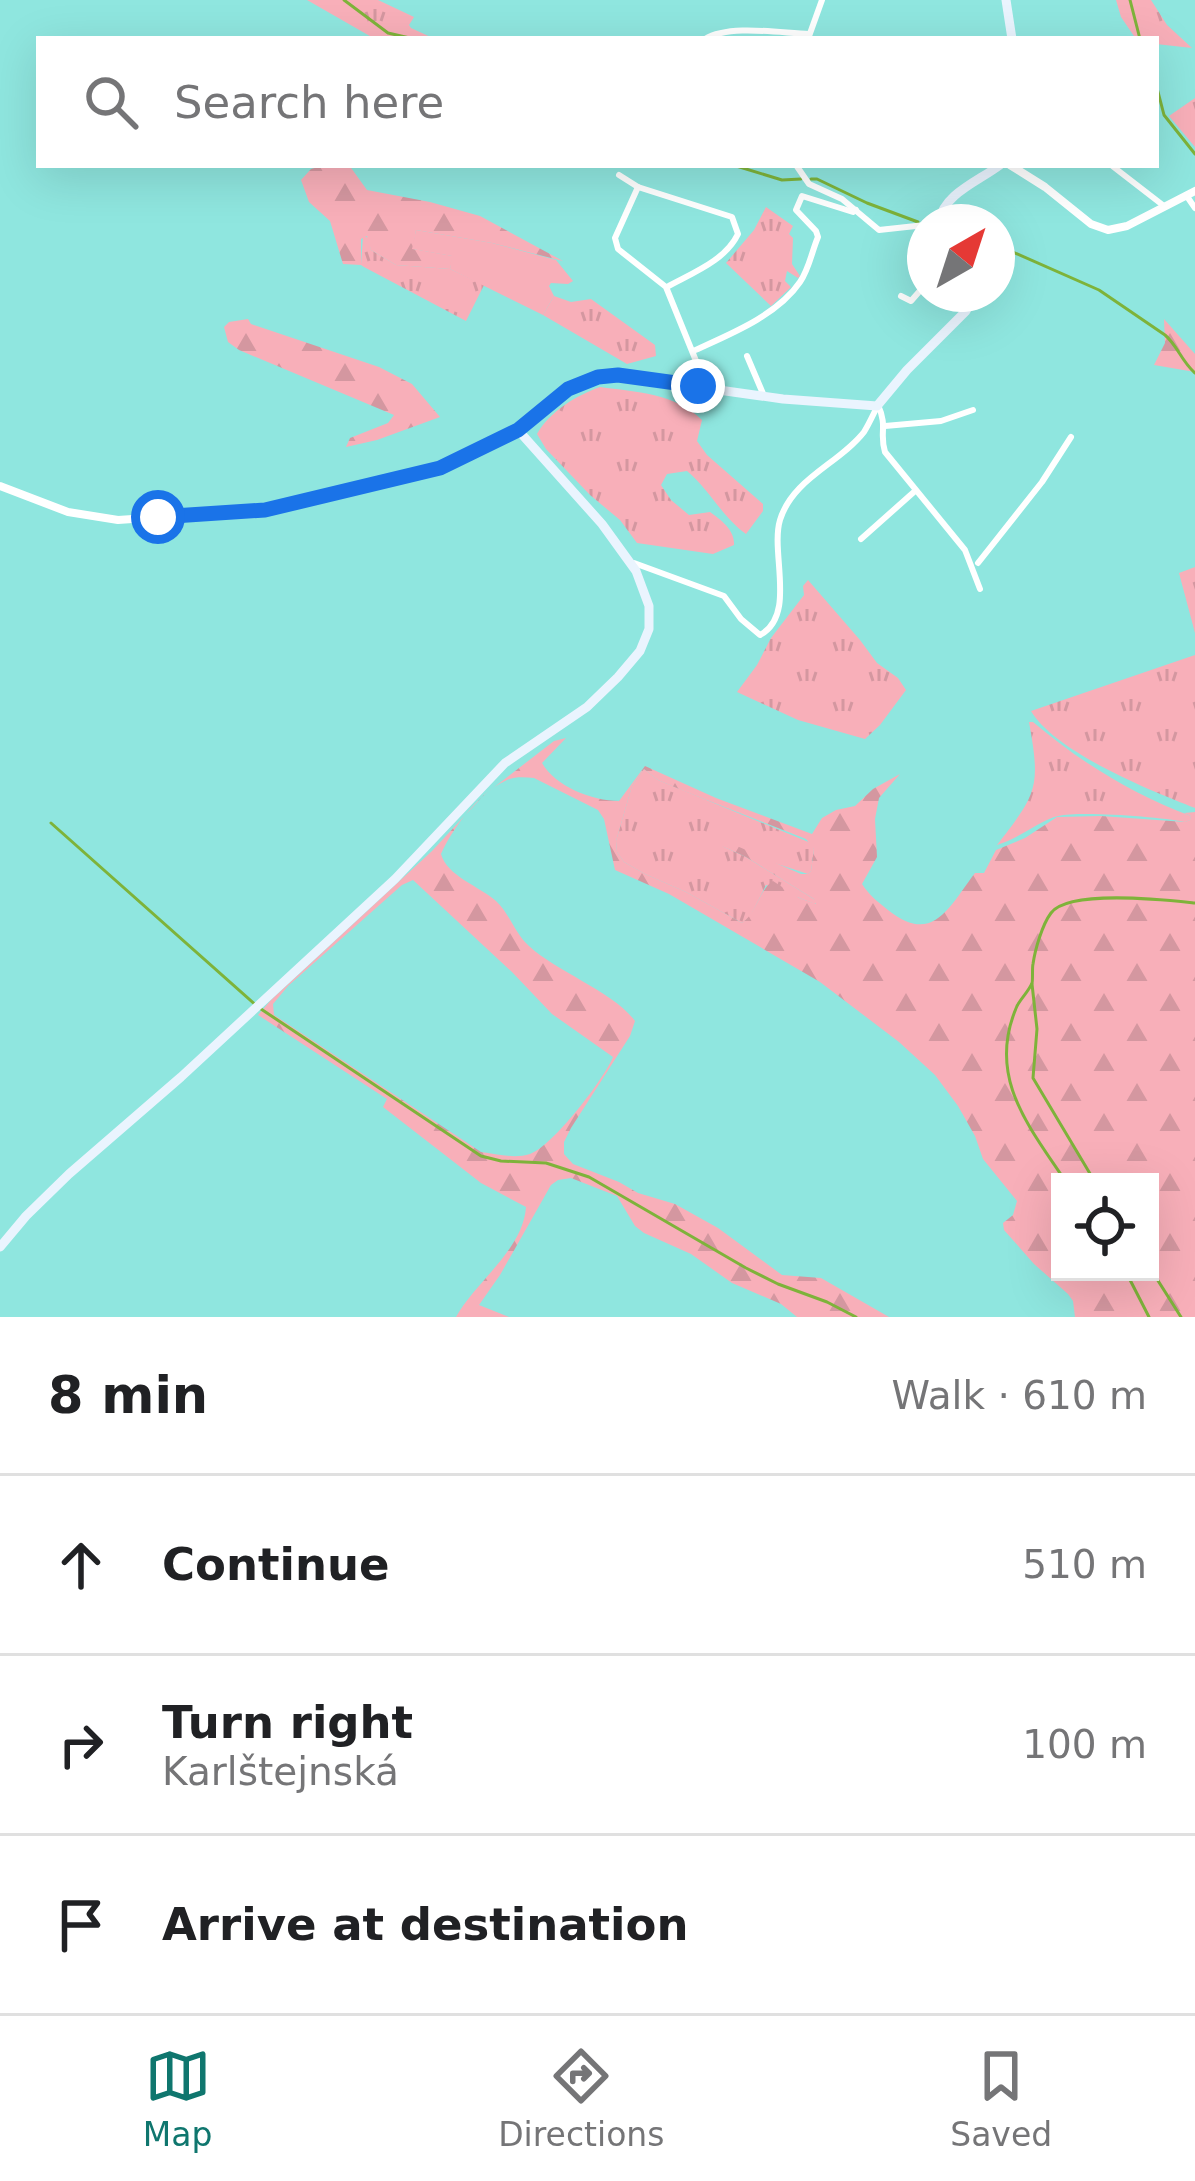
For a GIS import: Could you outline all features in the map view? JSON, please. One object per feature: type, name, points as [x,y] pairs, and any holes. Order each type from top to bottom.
[{"type":"main road","points":[[1006,0],[1012,36]]},
{"type":"main road","points":[[946,204],[996,168]]},
{"type":"main road","points":[[0,1246],[69,1174],[379,894],[505,763],[587,707],[640,650],[649,629],[649,607],[630,562],[518,430],[568,389],[606,376],[878,405],[964,312]]},
{"type":"street","points":[[808,36],[822,0]]},
{"type":"street","points":[[710,36],[729,31],[795,36]]},
{"type":"street","points":[[798,168],[809,184],[842,199],[882,231],[907,228]]},
{"type":"street","points":[[1015,168],[1103,229],[1122,228],[1190,193],[1195,208]]},
{"type":"street","points":[[1115,168],[1164,206]]},
{"type":"street","points":[[619,175],[638,187],[732,217],[738,234],[734,243],[719,257],[666,287]]},
{"type":"street","points":[[638,187],[615,238],[618,249],[666,287],[707,388]]},
{"type":"street","points":[[693,351],[740,329],[798,284],[818,236],[796,210],[802,196],[856,210]]},
{"type":"street","points":[[901,296],[907,300]]},
{"type":"street","points":[[748,356],[764,396]]},
{"type":"street","points":[[878,405],[885,426],[885,452],[965,550],[980,590]]},
{"type":"street","points":[[630,562],[724,596],[753,631],[768,632],[780,601],[777,541],[784,509],[803,484],[863,433],[878,405]]},
{"type":"street","points":[[885,426],[941,421],[973,410]]},
{"type":"street","points":[[0,487],[68,512],[118,520],[265,510],[440,468],[518,430]]},
{"type":"street","points":[[863,433],[882,436]]},
{"type":"street","points":[[978,563],[1042,482],[1071,436]]},
{"type":"street","points":[[861,538],[915,490]]},
{"type":"green space","points":[[307,0],[378,0],[414,17],[411,28],[428,36],[370,36]]},
{"type":"green space","points":[[1116,0],[1151,0],[1167,25],[1192,48],[1159,44],[1159,36],[1134,36]]},
{"type":"green space","points":[[1195,98],[1195,147],[1169,116]]},
{"type":"green space","points":[[351,168],[367,190],[480,216],[563,261],[416,230],[413,249],[453,256],[450,269],[396,265],[371,250],[367,236],[361,239],[361,265],[343,264],[330,221],[309,202],[301,180],[311,169]]},
{"type":"green space","points":[[766,207],[793,226],[789,234],[792,264],[800,276],[787,271],[785,281],[791,287],[771,306],[726,263],[754,230]]},
{"type":"green space","points":[[416,230],[556,260],[573,281],[551,283],[554,296],[543,315],[450,269],[452,256],[412,249]]},
{"type":"green space","points":[[363,236],[369,238],[371,250],[396,265],[450,269],[484,285],[466,321],[361,265]]},
{"type":"green space","points":[[554,296],[571,302],[591,299],[655,345],[656,356],[627,364],[543,315]]},
{"type":"green space","points":[[248,319],[251,324],[379,367],[412,384],[440,417],[346,447],[350,438],[388,423],[394,415],[239,350],[228,342],[224,327]]},
{"type":"green space","points":[[1164,319],[1195,354],[1195,372],[1154,365],[1165,343]]},
{"type":"green space","points":[[600,387],[667,399],[702,420],[697,441],[707,455],[763,504],[746,534],[687,471],[667,474],[661,485],[689,515],[710,512],[719,518],[730,530],[734,545],[713,554],[637,543],[537,434],[564,405]]},
{"type":"green space","points":[[1195,567],[1195,633],[1179,573]]},
{"type":"green space","points":[[808,580],[877,663],[906,690],[865,739],[798,720],[737,692],[804,595]]},
{"type":"green space","points":[[1195,655],[1195,808],[1082,755],[1031,711]]},
{"type":"green space","points":[[1029,722],[1108,776],[1191,816],[1190,820],[1058,816],[997,845],[1032,789],[1035,762]]},
{"type":"green space","points":[[566,738],[542,763],[556,779],[586,795],[619,801],[645,766],[812,834],[822,818],[855,806],[900,774],[879,798],[877,857],[862,884],[888,910],[917,924],[939,918],[975,873],[984,873],[996,850],[1057,817],[1185,822],[1191,816],[1184,813],[1195,812],[1195,1317],[1075,1317],[1073,1301],[1053,1281],[1159,1281],[1159,1173],[1051,1173],[1051,1279],[1004,1230],[1003,1223],[1013,1215],[1017,1201],[983,1159],[958,1106],[935,1075],[899,1042],[820,982],[669,894],[615,870],[598,810],[534,778],[508,779],[481,799],[484,795],[554,741]],"holes":[[[644,769],[658,780],[806,839],[814,849],[808,874],[723,840],[722,846],[816,904],[773,881],[742,923],[624,862],[616,841],[632,786]]]},
{"type":"green space","points":[[644,769],[658,780],[811,843],[808,874],[722,846],[817,901],[815,904],[766,885],[742,923],[624,862],[616,841],[632,786]]},
{"type":"green space","points":[[466,814],[441,854],[444,862],[496,901],[529,946],[614,1001],[635,1021],[564,1142],[564,1154],[573,1164],[675,1204],[718,1228],[782,1275],[821,1278],[889,1317],[797,1317],[781,1304],[732,1283],[691,1254],[644,1233],[617,1196],[571,1178],[551,1185],[479,1305],[509,1317],[456,1317],[517,1237],[526,1207],[481,1183],[383,1107],[387,1099],[258,1015],[271,1000]],"holes":[[[413,880],[552,1014],[613,1057],[577,1111],[530,1154],[481,1152],[274,1015],[273,1004],[288,986]]]},
{"type":"waterway","points":[[344,0],[388,33],[401,36]]},
{"type":"waterway","points":[[1130,0],[1139,36]]},
{"type":"waterway","points":[[1159,96],[1164,115],[1195,154]]},
{"type":"waterway","points":[[743,168],[782,180],[801,179]]},
{"type":"waterway","points":[[811,179],[907,218]]},
{"type":"waterway","points":[[1015,253],[1099,290],[1165,335],[1195,373]]},
{"type":"waterway","points":[[51,823],[258,1007],[481,1156],[546,1163],[589,1177],[746,1268],[856,1317]]},
{"type":"waterway","points":[[1060,1173],[1016,1100],[1006,1056],[1017,1006],[1032,983],[1045,924],[1061,906],[1097,898],[1195,903]]},
{"type":"waterway","points":[[1032,984],[1037,1029],[1033,1078],[1090,1173]]},
{"type":"waterway","points":[[1131,1281],[1149,1317]]},
{"type":"waterway","points":[[1158,1281],[1181,1317]]},
{"type":"route","points":[[158,517],[265,510],[440,468],[518,430],[568,389],[598,377],[618,375],[698,386]]}]
